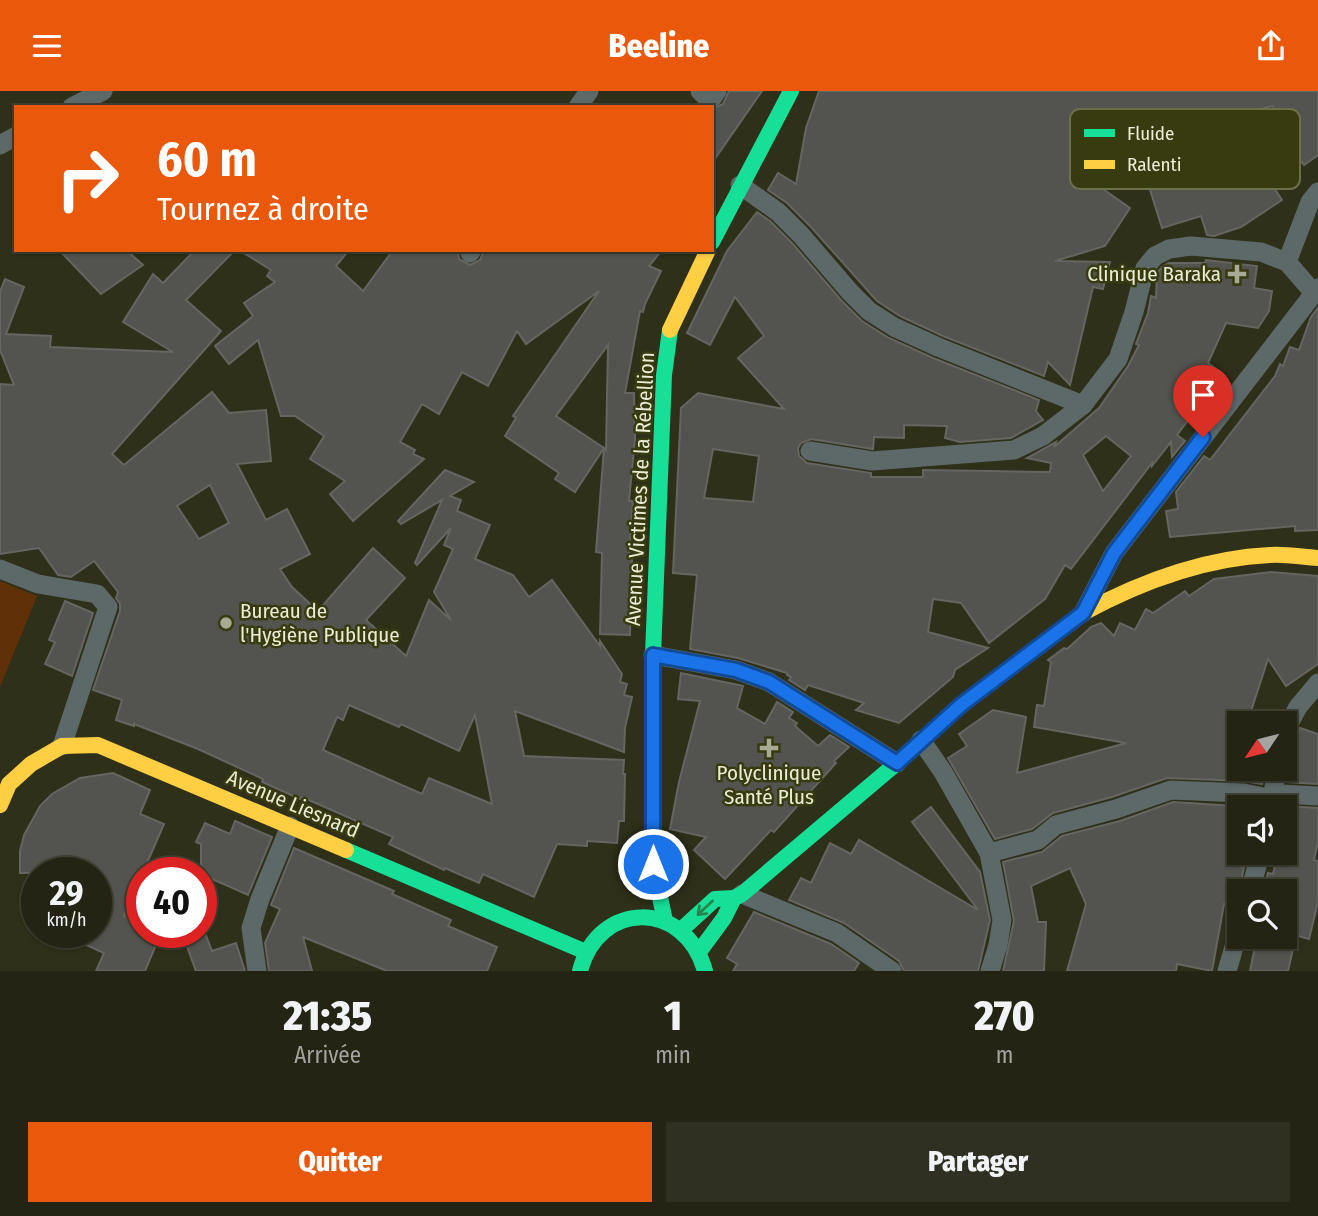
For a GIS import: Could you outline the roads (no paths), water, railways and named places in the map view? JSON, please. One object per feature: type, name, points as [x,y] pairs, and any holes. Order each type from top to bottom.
[{"type":"street","points":[[76,105],[103,91]]},
{"type":"street","points":[[700,91],[705,96],[713,97],[717,91]]},
{"type":"street","points":[[714,238],[791,91]]},
{"type":"street","points":[[740,185],[778,212],[850,292],[877,316],[938,347],[1083,405]]},
{"type":"street","points":[[1287,262],[1310,202],[1318,193]]},
{"type":"street","points":[[810,451],[872,461],[1014,450],[1042,436],[1083,405],[1118,359],[1145,268],[1155,257],[1170,249],[1191,246],[1261,252],[1287,262],[1316,291],[1114,553],[1083,613]]},
{"type":"street","name":"Avenue Victimes de la Rébellion","points":[[665,921],[653,864],[653,655],[664,432],[664,375],[668,335],[707,252]]},
{"type":"street","points":[[699,952],[738,896],[897,763],[961,705],[1083,613],[1181,570],[1225,560],[1271,555],[1318,558]]},
{"type":"street","points":[[0,569],[38,584],[97,594],[108,607],[62,746]]},
{"type":"street","points":[[653,655],[736,670],[769,682],[897,763]]},
{"type":"street","points":[[1296,711],[1318,683]]},
{"type":"street","points":[[920,740],[943,772],[989,853],[1002,921],[998,945],[989,971]]},
{"type":"street","name":"Avenue Liesnard","points":[[0,805],[9,784],[32,764],[62,746],[98,745],[586,952]]},
{"type":"street","points":[[989,853],[1038,840],[1056,825],[1116,809],[1171,790],[1249,795]]},
{"type":"street","points":[[1281,795],[1318,796]]},
{"type":"street","points":[[257,971],[251,928],[290,825]]},
{"type":"street","points":[[643,883],[653,864]]},
{"type":"street","points":[[681,930],[715,899],[738,896],[837,933],[892,971]]},
{"type":"street","points":[[580,971],[586,952],[599,935],[616,922],[638,911],[681,930],[699,952],[705,971]]},
{"type":"street","points":[[1227,971],[1233,949]]},
{"type":"place","name":"Clinique Baraka","points":[[1237,274]]},
{"type":"place","name":"Bureau de l'Hygiène Publique","points":[[226,623]]},
{"type":"place","name":"Polyclinique Santé Plus","points":[[769,748]]}]
